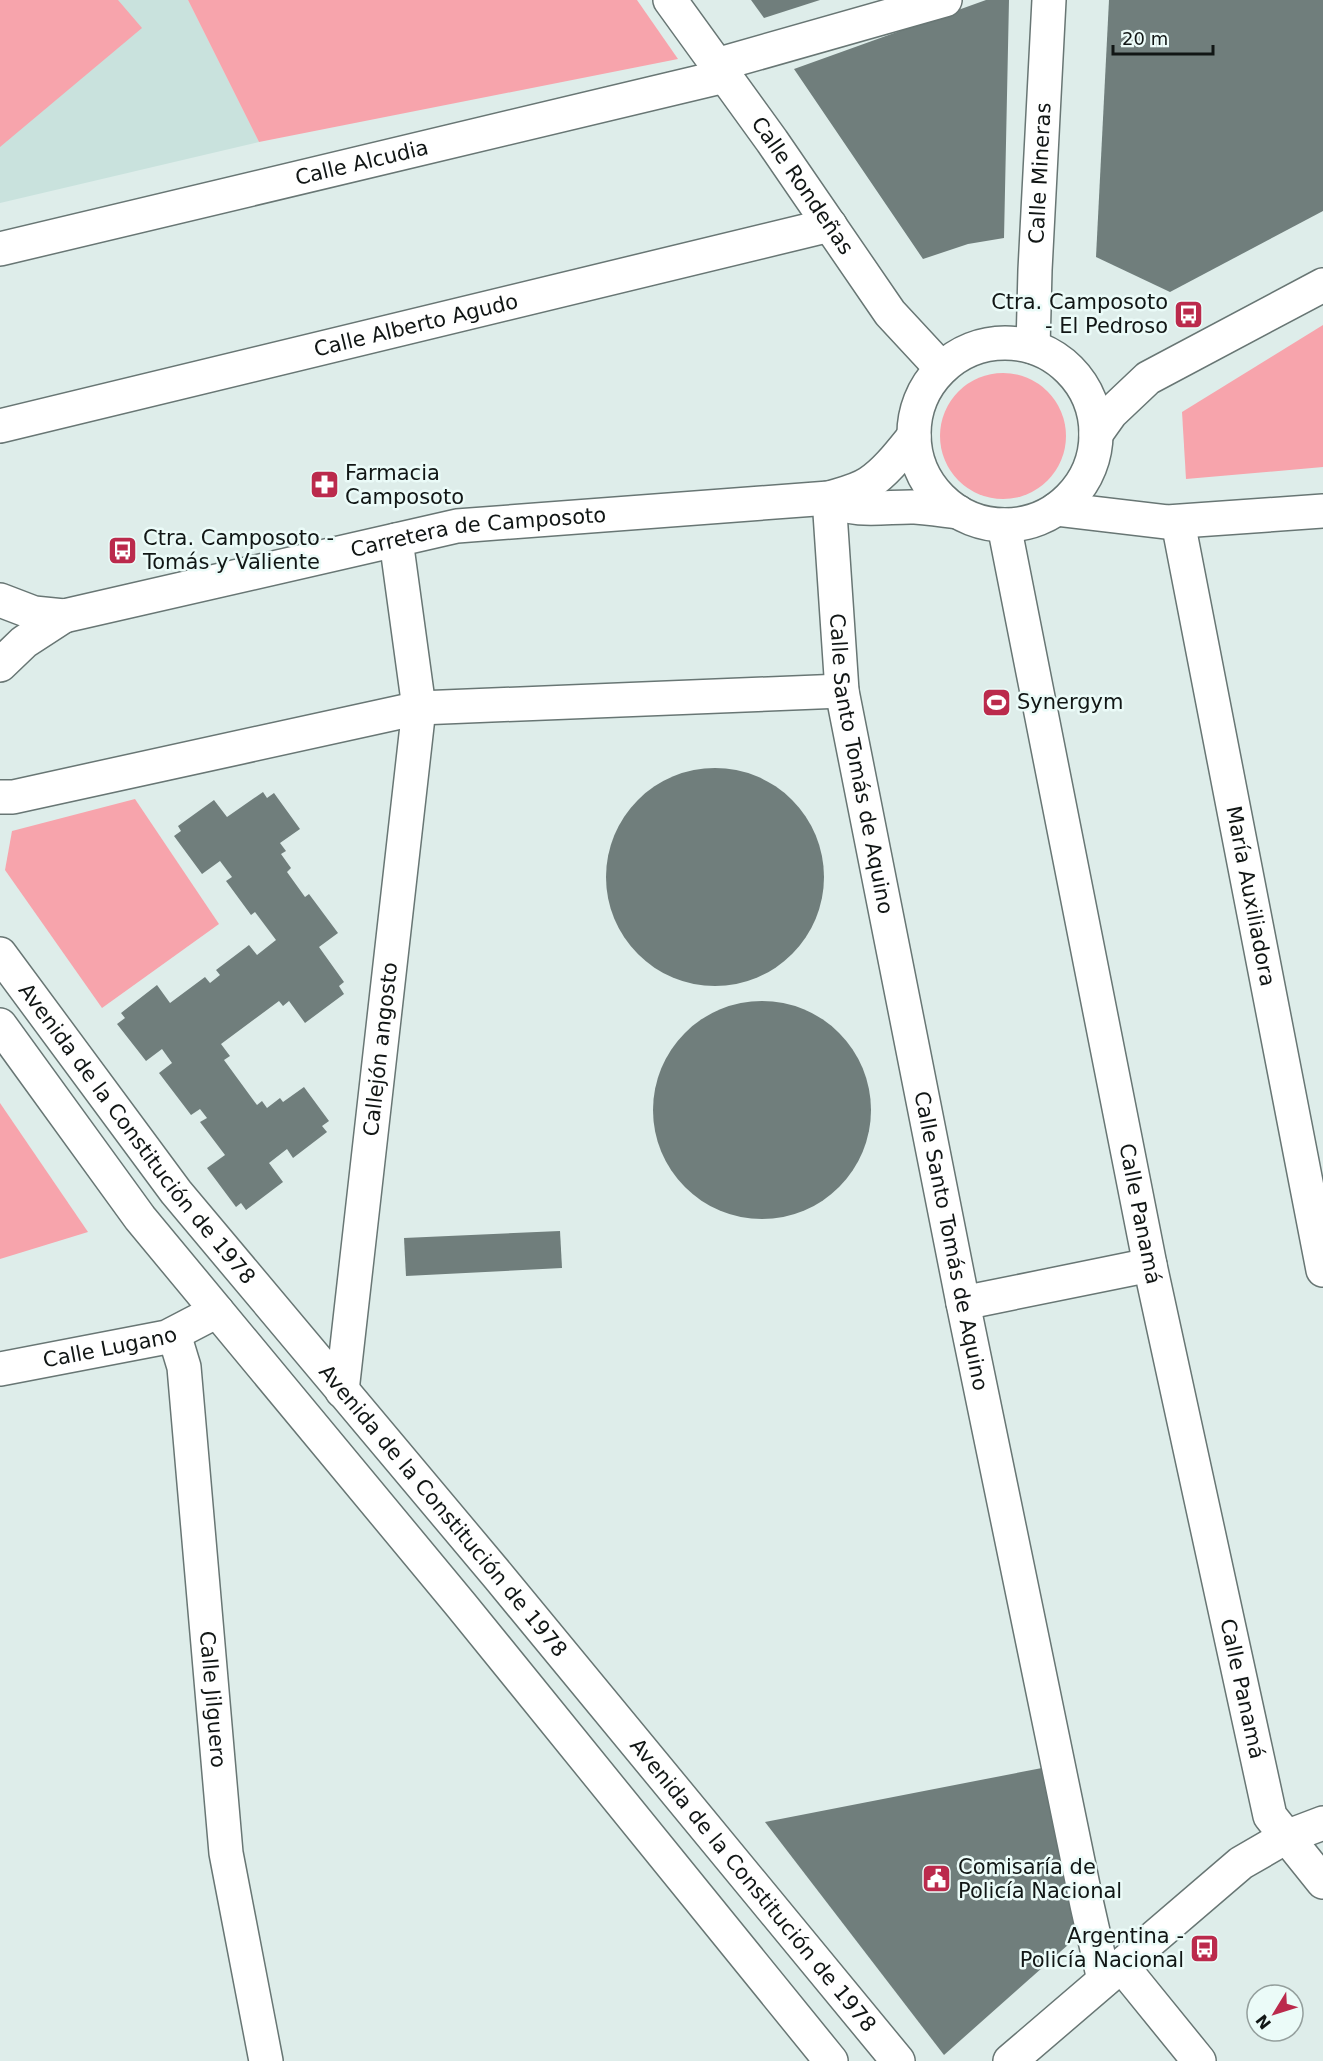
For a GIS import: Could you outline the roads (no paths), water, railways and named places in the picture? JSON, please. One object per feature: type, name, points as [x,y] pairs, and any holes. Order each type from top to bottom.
[{"type":"street","name":"Calle Rondeñas","points":[[670,0],[890,313],[941,368]]},
{"type":"street","name":"Calle Alcudia","points":[[0,249],[720,70],[945,0]]},
{"type":"street","name":"Calle Mineras","points":[[1034,347],[1035,270],[1049,0]]},
{"type":"street","name":"Calle Alberto Agudo","points":[[0,426],[830,225]]},
{"type":"street","points":[[1096,434],[1111,413],[1148,378],[1323,285]]},
{"type":"street","points":[[1009,343],[1034,347],[1058,360],[1077,379],[1091,405],[1096,434],[1091,463],[1078,489],[1057,509],[1031,521],[1004,525],[980,522],[958,512],[939,497],[924,477],[915,449],[914,420],[923,392],[941,368],[961,353],[985,345],[1009,343]]},
{"type":"street","points":[[1077,379],[1099,383],[1124,383],[1148,378]]},
{"type":"street","name":"Carretera de Camposoto","points":[[0,600],[34,614],[64,616],[457,526],[829,498],[848,493],[869,483],[892,463],[915,436]]},
{"type":"street","name":"Carretera de Camposoto","points":[[829,498],[839,504],[852,507],[915,507],[958,512]]},
{"type":"street","name":"Calle Santo Tomás de Aquino","points":[[829,498],[842,692],[963,1303],[1087,1905],[1112,1972]]},
{"type":"street","points":[[1057,509],[1167,522],[1323,511]]},
{"type":"street","name":"María Auxiliadora","points":[[1178,522],[1323,1270]]},
{"type":"street","name":"Calle Panamá","points":[[1004,525],[1150,1265],[1270,1816],[1323,1882]]},
{"type":"street","name":"Callejón angosto","points":[[342,1390],[419,708],[396,540]]},
{"type":"street","name":"Carretera de Camposoto","points":[[0,665],[24,642],[64,616]]},
{"type":"street","points":[[0,797],[13,797],[419,708],[842,692]]},
{"type":"street","name":"Avenida de la Constitución de 1978","points":[[0,954],[176,1192],[898,2061]]},
{"type":"street","name":"Avenida de la Constitución de 1978","points":[[0,1025],[140,1218],[454,1596],[831,2061]]},
{"type":"street","points":[[963,1303],[1150,1265]]},
{"type":"street","name":"Calle Lugano","points":[[0,1369],[167,1337],[217,1311]]},
{"type":"street","name":"Calle Jilguero","points":[[174,1334],[184,1367],[226,1853],[266,2061]]},
{"type":"street","points":[[1010,2061],[1241,1863],[1286,1837],[1323,1823]]},
{"type":"street","points":[[1112,1972],[1199,2061]]},
{"type":"place","name":"Ctra. Camposoto - El Pedroso","points":[[1189,314]]},
{"type":"place","name":"Farmacia Camposoto","points":[[324,485]]},
{"type":"place","name":"Ctra. Camposoto - Tomás y Valiente","points":[[122,550]]},
{"type":"place","name":"Synergym","points":[[996,702]]},
{"type":"place","name":"Comisaría de Policía Nacional","points":[[937,1879]]},
{"type":"place","name":"Argentina - Policía Nacional","points":[[1205,1948]]}]
